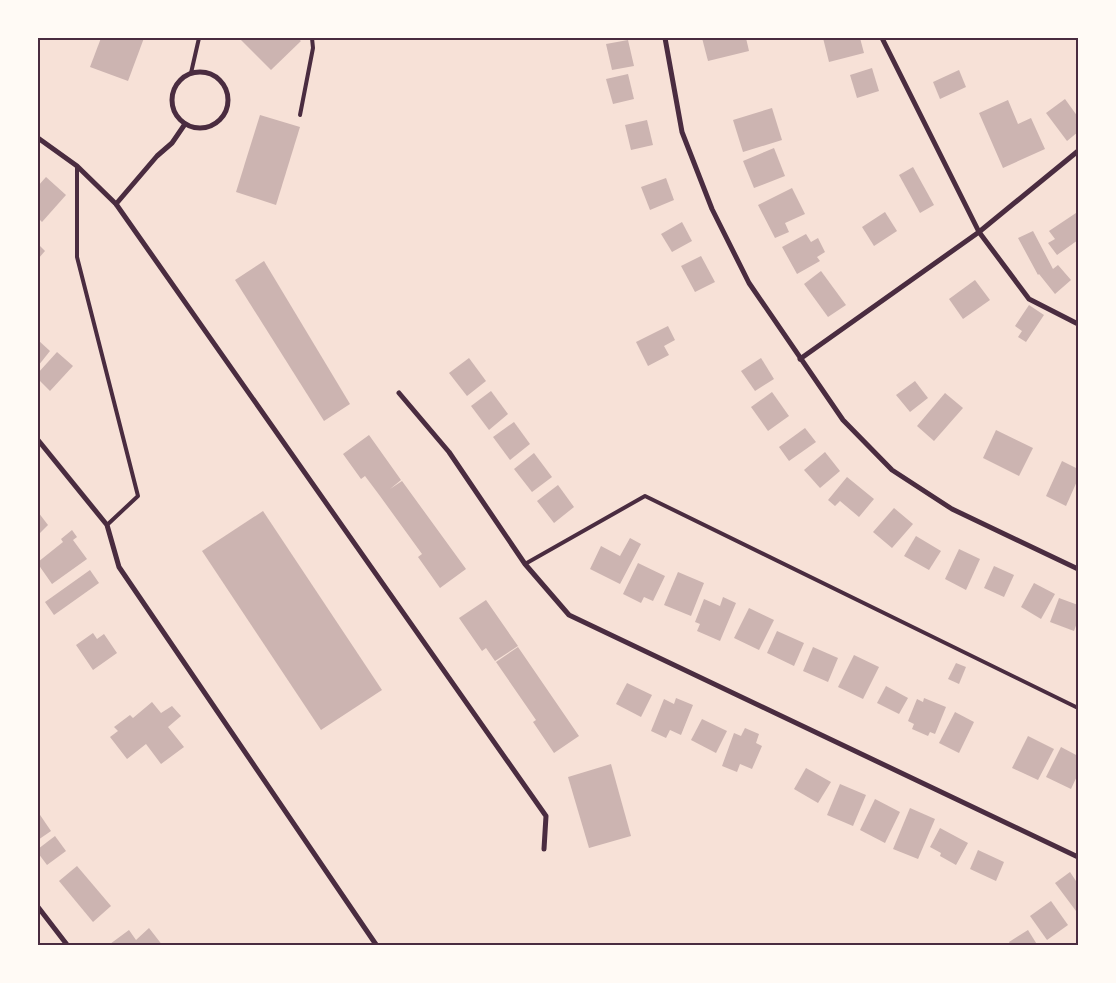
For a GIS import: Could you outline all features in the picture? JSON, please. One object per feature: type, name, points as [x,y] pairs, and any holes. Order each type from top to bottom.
[{"type":"street","points":[[664,38],[682,132],[712,209],[749,283],[843,420],[892,470],[952,508],[1078,569]]},
{"type":"street","points":[[882,38],[979,232],[1029,299],[1078,324]]},
{"type":"street","points":[[191,73],[210,74],[224,84],[228,100],[227,108],[223,117],[218,122],[207,127],[201,128],[184,124],[177,117],[173,108],[172,96],[175,86],[191,73]]},
{"type":"street","points":[[116,204],[157,156],[172,143],[184,124]]},
{"type":"street","points":[[38,138],[77,166],[116,204],[546,816],[544,849]]},
{"type":"street","points":[[800,359],[979,232],[1078,151]]},
{"type":"street","points":[[399,393],[449,452],[525,564],[569,615],[1078,857]]},
{"type":"street","points":[[38,441],[107,525],[118,567],[377,946]]},
{"type":"street","points":[[38,908],[68,946]]},
{"type":"lane","points":[[191,73],[199,38]]},
{"type":"lane","points":[[300,116],[313,48],[312,38]]},
{"type":"lane","points":[[77,166],[77,256],[138,496],[107,525]]},
{"type":"lane","points":[[525,564],[644,496],[1078,708]]},
{"type":"building","points":[[101,38],[144,38],[128,81],[90,67]]},
{"type":"building","points":[[239,38],[297,38],[301,41],[271,70]]},
{"type":"building","points":[[702,38],[746,38],[749,51],[708,61]]},
{"type":"building","points":[[823,38],[860,38],[864,53],[829,62]]},
{"type":"building","points":[[628,40],[634,66],[612,70],[606,44]]},
{"type":"building","points":[[872,68],[879,91],[857,98],[850,75]]},
{"type":"building","points":[[959,70],[966,87],[940,99],[933,82]]},
{"type":"building","points":[[628,74],[634,99],[613,104],[606,79]]},
{"type":"building","points":[[1065,99],[1078,117],[1078,132],[1067,141],[1046,113]]},
{"type":"building","points":[[1008,100],[1018,124],[1031,118],[1045,149],[1003,168],[979,113]]},
{"type":"building","points":[[772,108],[782,140],[743,152],[733,120]]},
{"type":"building","points":[[260,115],[300,127],[276,205],[236,192]]},
{"type":"building","points":[[647,120],[653,145],[631,150],[625,125]]},
{"type":"building","points":[[774,148],[785,176],[754,188],[743,161]]},
{"type":"building","points":[[913,167],[934,205],[920,213],[899,175]]},
{"type":"building","points":[[46,177],[66,195],[42,222],[38,218],[38,186]]},
{"type":"building","points":[[666,178],[674,200],[650,210],[641,187]]},
{"type":"building","points":[[792,188],[805,214],[785,223],[789,232],[775,238],[758,205]]},
{"type":"building","points":[[885,212],[897,231],[874,246],[862,227]]},
{"type":"building","points":[[1076,213],[1078,217],[1078,240],[1057,255],[1048,243],[1055,239],[1049,231]]},
{"type":"building","points":[[682,222],[692,241],[672,252],[661,234]]},
{"type":"building","points":[[1033,231],[1053,269],[1058,265],[1071,280],[1055,294],[1038,275],[1018,238]]},
{"type":"building","points":[[806,234],[811,242],[818,238],[825,252],[817,257],[820,261],[797,274],[782,247]]},
{"type":"building","points":[[38,244],[45,251],[38,259]]},
{"type":"building","points":[[701,256],[715,282],[695,292],[681,266]]},
{"type":"building","points":[[264,261],[350,404],[324,421],[235,280]]},
{"type":"building","points":[[821,271],[846,305],[828,317],[804,284]]},
{"type":"building","points":[[975,280],[990,300],[963,319],[949,299]]},
{"type":"building","points":[[1029,305],[1044,315],[1026,342],[1018,337],[1022,331],[1015,326]]},
{"type":"building","points":[[668,326],[675,340],[664,346],[669,355],[648,366],[636,342]]},
{"type":"building","points":[[38,340],[50,351],[38,366]]},
{"type":"building","points":[[57,352],[73,366],[50,391],[38,379],[38,373]]},
{"type":"building","points":[[469,358],[486,381],[467,396],[449,373]]},
{"type":"building","points":[[761,358],[774,379],[755,391],[741,371]]},
{"type":"building","points":[[915,381],[928,398],[910,412],[896,395]]},
{"type":"building","points":[[491,391],[508,414],[489,430],[471,406]]},
{"type":"building","points":[[772,392],[789,416],[768,431],[751,407]]},
{"type":"building","points":[[945,393],[963,408],[934,441],[917,426]]},
{"type":"building","points":[[514,422],[530,444],[510,460],[493,437]]},
{"type":"building","points":[[805,428],[816,442],[789,461],[779,447]]},
{"type":"building","points":[[996,430],[1033,448],[1019,476],[983,458]]},
{"type":"building","points":[[369,435],[401,480],[390,489],[402,481],[466,569],[440,588],[418,557],[422,554],[365,476],[361,479],[343,454]]},
{"type":"building","points":[[825,452],[840,471],[820,488],[804,470]]},
{"type":"building","points":[[534,453],[552,477],[532,492],[514,469]]},
{"type":"building","points":[[1062,461],[1078,469],[1078,479],[1066,506],[1046,496]]},
{"type":"building","points":[[847,477],[874,499],[859,517],[840,501],[835,506],[828,500]]},
{"type":"building","points":[[558,485],[574,507],[554,523],[537,501]]},
{"type":"building","points":[[894,508],[913,524],[892,548],[873,532]]},
{"type":"building","points":[[263,511],[382,690],[321,730],[202,551]]},
{"type":"building","points":[[38,512],[48,525],[38,535]]},
{"type":"building","points":[[72,530],[77,537],[73,540],[87,559],[52,584],[38,562],[63,542],[61,539]]},
{"type":"building","points":[[916,536],[941,551],[929,570],[904,556]]},
{"type":"building","points":[[630,538],[641,544],[620,584],[590,569],[601,546],[620,556]]},
{"type":"building","points":[[959,549],[980,559],[966,590],[945,579]]},
{"type":"building","points":[[638,563],[665,576],[653,601],[644,597],[641,603],[623,594]]},
{"type":"building","points":[[994,566],[1014,575],[1004,597],[984,588]]},
{"type":"building","points":[[90,570],[99,583],[54,615],[45,602]]},
{"type":"building","points":[[678,572],[704,583],[691,616],[664,605]]},
{"type":"building","points":[[1034,583],[1055,594],[1041,619],[1021,607]]},
{"type":"building","points":[[723,597],[736,603],[720,641],[697,631],[700,624],[695,622],[704,599],[720,606]]},
{"type":"building","points":[[1059,598],[1078,605],[1078,620],[1074,631],[1050,622]]},
{"type":"building","points":[[486,600],[518,646],[495,661],[486,648],[482,651],[459,618]]},
{"type":"building","points":[[749,608],[774,620],[759,650],[734,638]]},
{"type":"building","points":[[777,631],[804,643],[794,666],[767,653]]},
{"type":"building","points":[[93,633],[97,639],[104,634],[117,653],[93,670],[76,645]]},
{"type":"building","points":[[518,647],[579,736],[554,753],[533,722],[536,720],[496,662]]},
{"type":"building","points":[[813,647],[838,658],[828,682],[803,671]]},
{"type":"building","points":[[854,655],[879,667],[863,699],[838,687]]},
{"type":"building","points":[[956,663],[966,667],[959,684],[948,679]]},
{"type":"building","points":[[627,683],[652,695],[641,717],[616,704]]},
{"type":"building","points":[[886,686],[908,698],[899,714],[877,703]]},
{"type":"building","points":[[676,698],[693,705],[681,735],[670,730],[666,738],[651,731],[664,699],[674,704]]},
{"type":"building","points":[[924,698],[946,707],[935,734],[930,732],[928,736],[912,729],[914,724],[908,721],[917,699],[923,702]]},
{"type":"building","points":[[152,702],[161,713],[172,706],[181,716],[168,727],[184,747],[161,764],[146,744],[127,759],[110,737],[118,731],[114,727],[130,715],[133,718]]},
{"type":"building","points":[[955,712],[974,722],[959,753],[939,743]]},
{"type":"building","points":[[702,719],[727,731],[716,753],[691,740]]},
{"type":"building","points":[[745,728],[759,734],[756,743],[762,746],[752,769],[740,764],[737,772],[722,766],[734,733],[741,736]]},
{"type":"building","points":[[1028,736],[1054,749],[1038,780],[1012,768]]},
{"type":"building","points":[[1061,747],[1078,756],[1078,774],[1071,789],[1046,777]]},
{"type":"building","points":[[611,764],[631,836],[589,848],[568,777]]},
{"type":"building","points":[[806,768],[831,782],[818,803],[794,789]]},
{"type":"building","points":[[840,784],[866,795],[853,826],[827,815]]},
{"type":"building","points":[[875,799],[900,812],[885,843],[860,830]]},
{"type":"building","points":[[910,808],[935,819],[918,859],[893,849]]},
{"type":"building","points":[[38,812],[51,831],[38,840]]},
{"type":"building","points":[[940,828],[968,843],[956,865],[940,856],[941,853],[930,847]]},
{"type":"building","points":[[55,836],[66,851],[47,865],[38,853],[38,849]]},
{"type":"building","points":[[978,850],[1004,862],[996,881],[970,869]]},
{"type":"building","points":[[77,866],[111,906],[93,922],[59,881]]},
{"type":"building","points":[[1070,872],[1078,884],[1078,910],[1076,911],[1055,883]]},
{"type":"building","points":[[1051,901],[1068,925],[1047,940],[1030,916]]},
{"type":"building","points":[[149,928],[163,946],[111,946],[110,944],[129,930],[136,940]]},
{"type":"building","points":[[1028,930],[1038,946],[1011,946],[1009,942]]}]
